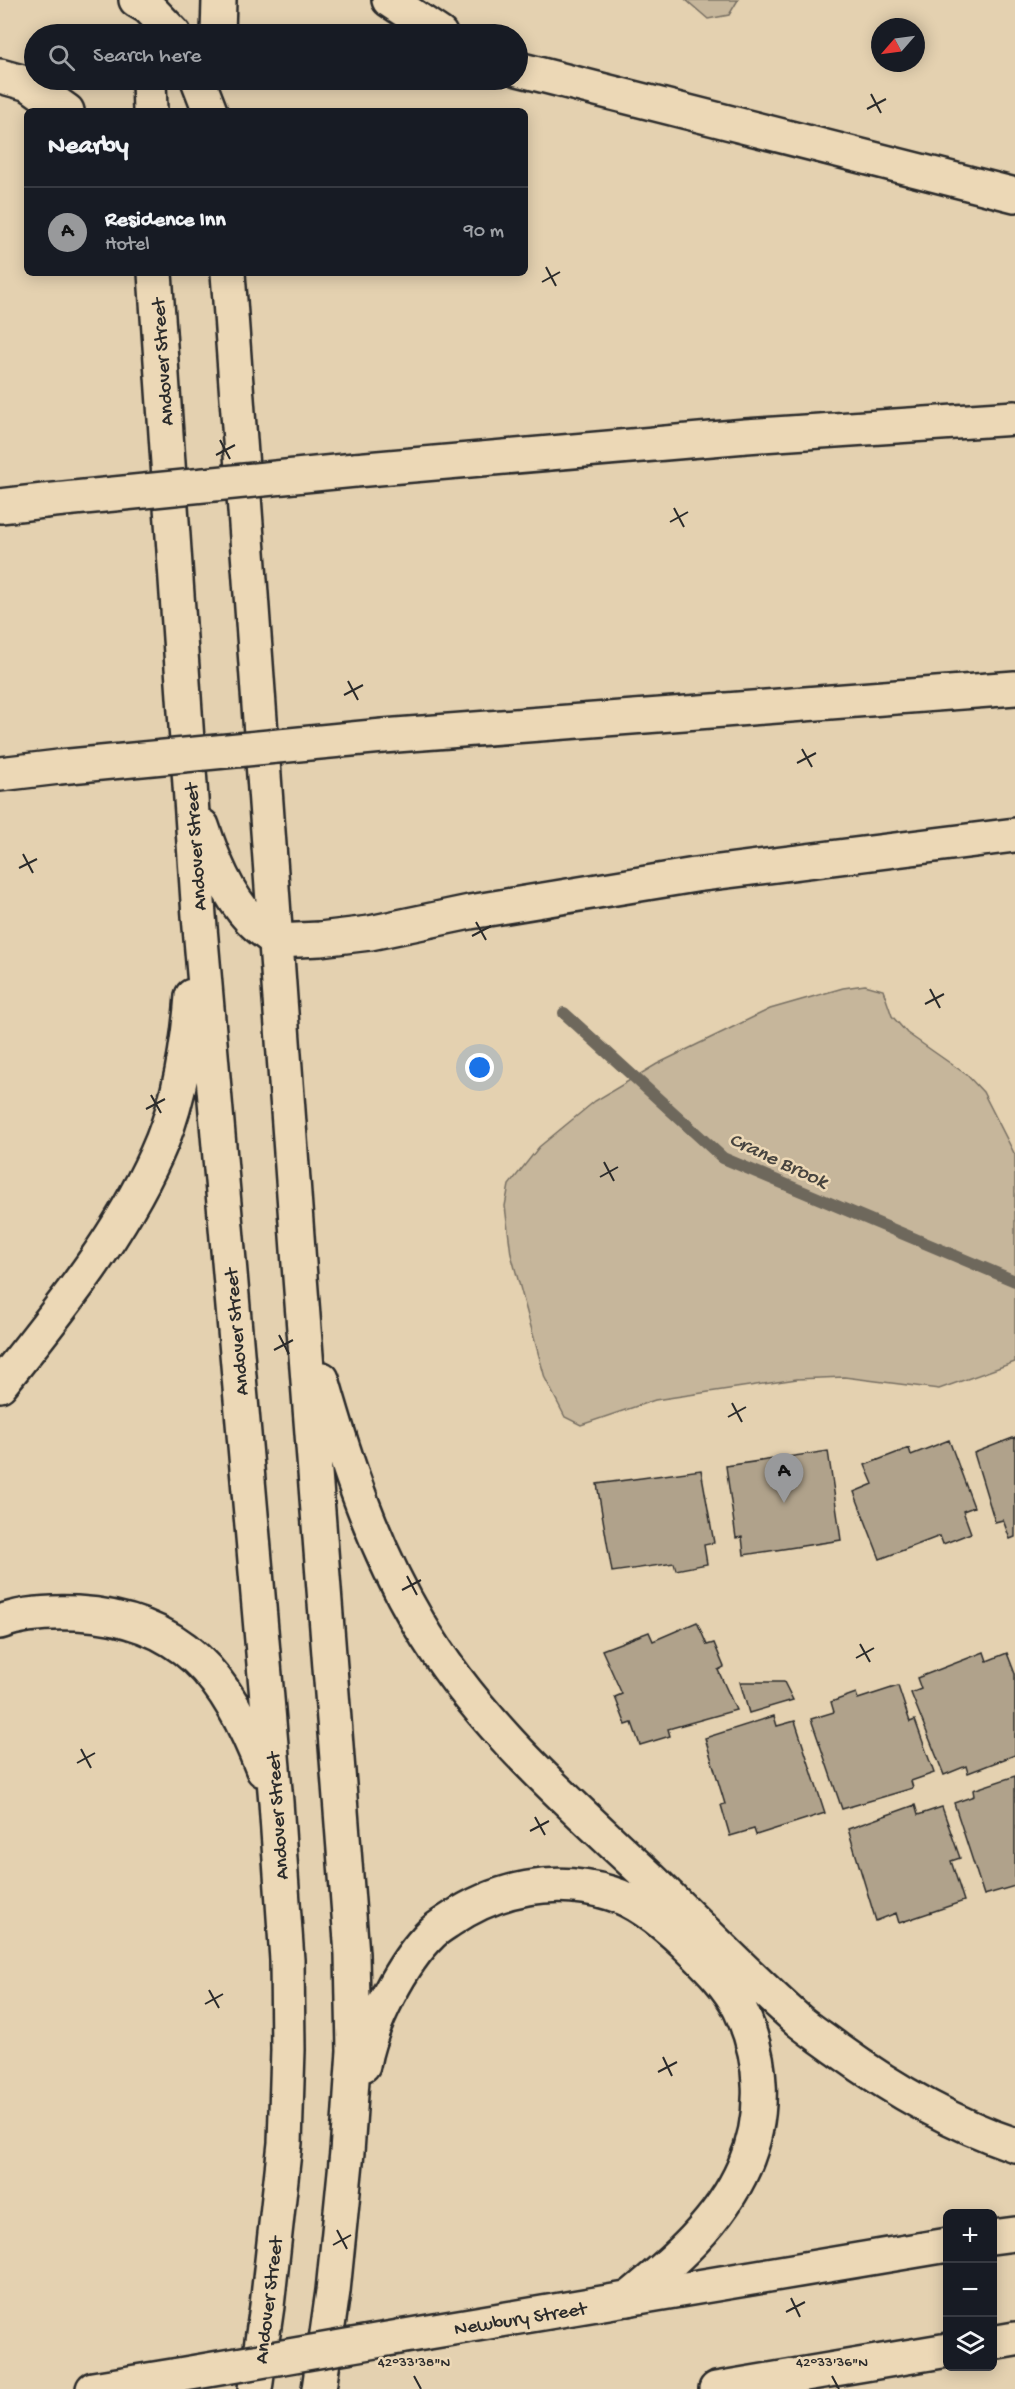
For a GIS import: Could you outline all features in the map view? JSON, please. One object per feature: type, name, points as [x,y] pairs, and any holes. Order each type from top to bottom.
[{"type":"main road","points":[[219,0],[219,24]]},
{"type":"main road","points":[[389,0],[425,24]]},
{"type":"main road","points":[[145,10],[162,24]]},
{"type":"main road","points":[[528,72],[1015,195]]},
{"type":"main road","points":[[0,76],[24,83]]},
{"type":"main road","points":[[37,90],[63,108]]},
{"type":"main road","points":[[149,90],[150,108]]},
{"type":"main road","points":[[202,90],[209,108]]},
{"type":"main road","points":[[220,90],[221,108]]},
{"type":"main road","name":"Andover Street","points":[[154,276],[199,916],[276,1802],[287,1960],[288,2050],[285,2144],[267,2306],[255,2389]]},
{"type":"main road","points":[[228,276],[298,1264],[352,1954],[354,2051],[347,2152],[333,2291],[319,2389]]},
{"type":"main road","points":[[0,506],[355,470],[746,436],[1015,418]]},
{"type":"main road","points":[[0,774],[383,736],[1015,687]]},
{"type":"main road","points":[[189,785],[209,848],[229,889],[252,921],[276,941],[370,933],[470,912],[695,875],[1015,835]]},
{"type":"main road","points":[[0,1385],[100,1253],[134,1199],[157,1153],[181,1080],[199,916]]},
{"type":"main road","points":[[298,1264],[320,1374],[341,1448],[364,1512],[389,1570],[418,1624],[492,1724],[545,1780],[800,2021],[862,2067],[915,2101],[980,2133],[1015,2145]]},
{"type":"main road","points":[[0,1623],[53,1612],[104,1615],[149,1628],[189,1651],[223,1687],[243,1723],[276,1802]]},
{"type":"main road","points":[[347,2152],[364,2060],[382,2008],[405,1967],[432,1933],[471,1906],[525,1888],[576,1885],[611,1893],[628,1901],[652,1915],[676,1935],[727,1988],[740,2008],[751,2036],[758,2063],[760,2084],[759,2108],[751,2148],[743,2169],[727,2198],[680,2254],[628,2299]]},
{"type":"main road","points":[[997,2236],[1015,2234]]},
{"type":"main road","name":"Newbury Street","points":[[93,2389],[943,2246]]},
{"type":"main road","points":[[997,2342],[1015,2339]]},
{"type":"main road","points":[[716,2389],[943,2351]]},
{"type":"shaded area","points":[[686,0],[738,0],[729,15],[708,19]]},
{"type":"shaded area","points":[[865,985],[883,990],[892,1016],[907,1033],[967,1075],[983,1092],[1015,1155],[1015,1362],[939,1389],[844,1377],[797,1379],[655,1400],[581,1425],[565,1417],[545,1378],[511,1254],[505,1206],[509,1185],[539,1147],[595,1101],[657,1064],[770,1009],[843,988]]},
{"type":"building","points":[[1015,1437],[1015,1537],[1010,1539],[1003,1520],[995,1522],[974,1453]]},
{"type":"building","points":[[949,1440],[974,1507],[963,1511],[971,1533],[943,1544],[940,1536],[880,1559],[854,1492],[873,1484],[865,1465],[909,1448],[911,1455]]},
{"type":"building","points":[[828,1451],[841,1540],[744,1555],[742,1537],[736,1538],[726,1466]]},
{"type":"building","points":[[701,1470],[714,1543],[704,1545],[707,1564],[676,1570],[674,1563],[612,1572],[597,1484]]},
{"type":"building","points":[[697,1622],[707,1645],[714,1643],[724,1667],[718,1670],[736,1710],[668,1729],[670,1736],[640,1745],[632,1723],[626,1725],[615,1697],[622,1694],[602,1650],[649,1632],[653,1641]]},
{"type":"building","points":[[984,1652],[987,1661],[1007,1653],[1015,1674],[1015,1755],[968,1773],[966,1766],[944,1775],[911,1693],[921,1689],[917,1678]]},
{"type":"building","points":[[740,1682],[784,1682],[793,1700],[749,1713]]},
{"type":"building","points":[[898,1686],[910,1722],[915,1720],[934,1773],[911,1781],[913,1788],[842,1809],[811,1719],[834,1712],[831,1702],[856,1693],[858,1699]]},
{"type":"building","points":[[774,1716],[777,1726],[795,1721],[825,1813],[756,1835],[754,1829],[730,1836],[721,1805],[725,1804],[705,1738]]},
{"type":"building","points":[[1015,1776],[1015,1886],[984,1895],[954,1803],[974,1796],[973,1790]]},
{"type":"building","points":[[915,1805],[918,1815],[942,1807],[960,1858],[951,1861],[964,1901],[899,1923],[896,1913],[876,1921],[848,1829]]},
{"type":"waterway","name":"Crane Brook","points":[[564,1013],[723,1158],[1015,1281]]},
{"type":"place","name":"Residence Inn","points":[[784,1503]]}]
